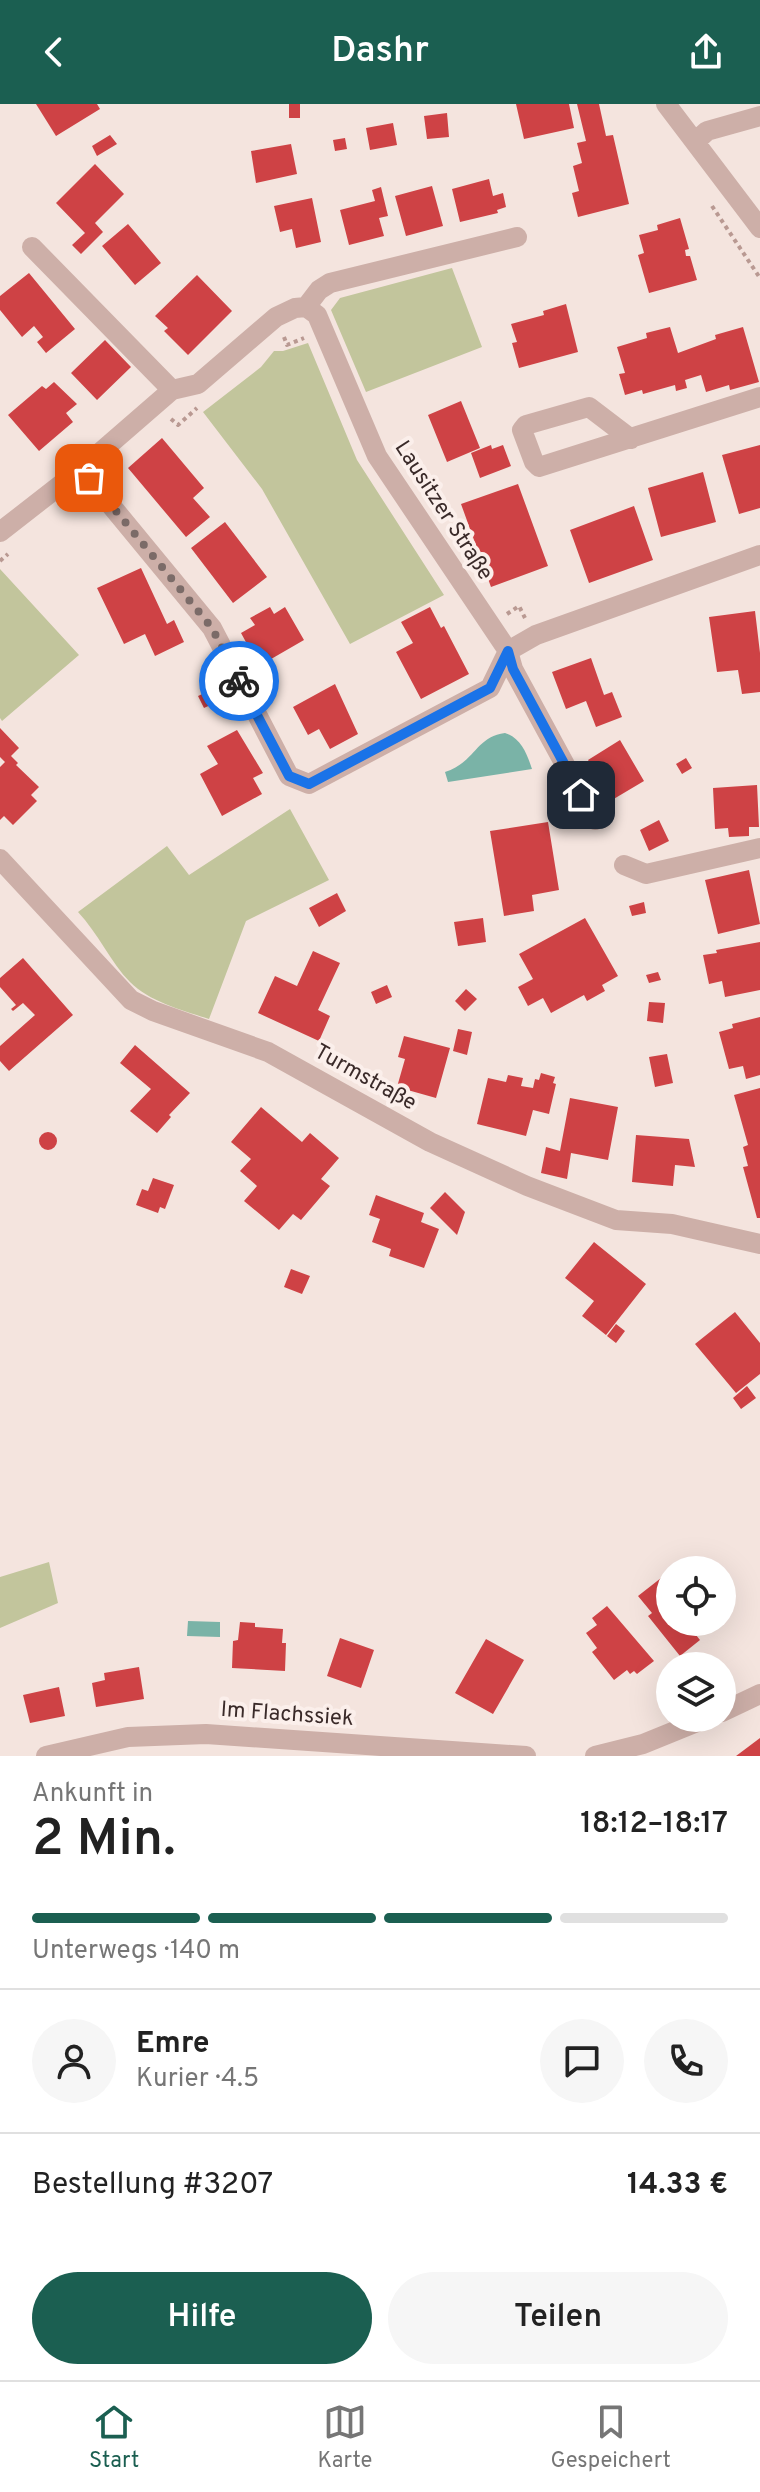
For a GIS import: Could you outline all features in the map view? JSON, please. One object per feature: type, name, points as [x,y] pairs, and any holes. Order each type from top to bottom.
[{"type":"street","points":[[666,104],[760,228]]},
{"type":"street","points":[[696,141],[707,131],[760,116]]},
{"type":"street","points":[[0,532],[81,469],[172,390],[198,384],[276,317],[295,308],[306,307],[319,290],[330,283],[517,237]]},
{"type":"street","points":[[32,247],[172,390]]},
{"type":"street","name":"Lausitzer Straße","points":[[306,307],[317,315],[377,456],[508,651],[513,669],[595,820]]},
{"type":"street","points":[[631,439],[589,407],[526,425],[522,430],[534,462],[539,467],[631,439],[760,397]]},
{"type":"street","points":[[81,469],[212,628],[289,776],[309,784],[490,688],[508,651],[536,635],[760,555]]},
{"type":"street","points":[[624,865],[646,874],[760,848]]},
{"type":"street","name":"Turmstraße","points":[[0,859],[131,1000],[268,1052],[430,1142],[527,1186],[616,1220],[672,1224],[760,1244]]},
{"type":"street","points":[[736,1705],[760,1694]]},
{"type":"street","points":[[595,1756],[643,1744],[673,1732]]},
{"type":"street","name":"Im Flachssiek","points":[[46,1756],[128,1737],[206,1734],[526,1756]]},
{"type":"green space","points":[[452,268],[482,347],[366,392],[331,310],[340,298]]},
{"type":"green space","points":[[308,343],[357,460],[444,595],[350,644],[262,489],[203,412],[261,367],[274,351]]},
{"type":"green space","points":[[0,569],[79,655],[2,721],[0,718]]},
{"type":"green space","points":[[290,809],[329,880],[246,921],[209,1019],[167,1005],[138,989],[123,974],[78,912],[167,846],[189,875]]},
{"type":"green space","points":[[49,1562],[58,1603],[0,1628],[0,1577]]},
{"type":"water","points":[[505,733],[519,743],[532,769],[448,782],[445,772],[463,762],[487,739]]},
{"type":"water","points":[[188,1621],[220,1622],[220,1637],[187,1636]]},
{"type":"building","points":[[36,104],[97,104],[100,109],[56,136]]},
{"type":"building","points":[[289,104],[300,104],[300,118],[289,118]]},
{"type":"building","points":[[516,104],[569,104],[574,128],[524,139]]},
{"type":"building","points":[[577,104],[599,104],[606,136],[613,135],[629,204],[578,217],[572,193],[579,191],[573,166],[582,163],[577,143],[586,141]]},
{"type":"building","points":[[447,113],[449,137],[427,139],[424,116]]},
{"type":"building","points":[[393,123],[397,145],[370,150],[366,128]]},
{"type":"building","points":[[110,135],[117,144],[97,156],[92,146]]},
{"type":"building","points":[[345,138],[347,149],[335,151],[333,140]]},
{"type":"building","points":[[291,144],[297,174],[256,183],[251,151]]},
{"type":"building","points":[[95,164],[124,194],[95,223],[103,232],[81,254],[72,245],[85,233],[56,203]]},
{"type":"building","points":[[489,179],[493,196],[503,193],[506,207],[497,210],[498,213],[460,222],[452,189]]},
{"type":"building","points":[[432,186],[443,226],[406,236],[395,196]]},
{"type":"building","points":[[381,187],[388,216],[379,218],[384,236],[349,245],[340,210],[375,201],[372,190]]},
{"type":"building","points":[[312,198],[321,242],[296,248],[292,229],[280,232],[274,206]]},
{"type":"building","points":[[680,218],[689,249],[685,250],[686,256],[690,256],[697,280],[649,293],[638,255],[644,253],[639,235],[658,230],[657,225]]},
{"type":"building","points":[[128,224],[161,263],[135,285],[102,246]]},
{"type":"building","points":[[29,273],[75,329],[46,353],[37,342],[43,337],[34,326],[22,337],[0,310],[0,296]]},
{"type":"building","points":[[197,275],[232,311],[188,355],[164,331],[168,328],[155,316]]},
{"type":"building","points":[[566,304],[578,352],[519,368],[512,343],[517,342],[511,324],[544,315],[543,311]]},
{"type":"building","points":[[670,327],[678,353],[716,339],[715,335],[743,327],[759,382],[730,390],[729,385],[706,392],[701,375],[685,380],[687,388],[676,391],[675,385],[643,394],[642,390],[625,395],[619,374],[625,373],[617,347],[647,338],[646,333]]},
{"type":"building","points":[[105,340],[131,367],[97,400],[71,373]]},
{"type":"building","points":[[54,382],[77,404],[66,413],[73,422],[39,451],[8,415],[42,386],[46,389]]},
{"type":"building","points":[[461,401],[480,448],[447,462],[428,415]]},
{"type":"building","points":[[162,438],[204,488],[193,498],[210,517],[186,537],[128,468]]},
{"type":"building","points":[[491,445],[492,449],[503,445],[511,466],[480,478],[471,453]]},
{"type":"building","points":[[760,445],[760,508],[739,514],[722,455]]},
{"type":"building","points":[[703,472],[716,522],[661,537],[648,488]]},
{"type":"building","points":[[518,484],[548,566],[491,587],[461,504]]},
{"type":"building","points":[[634,506],[653,560],[589,583],[570,530]]},
{"type":"building","points":[[225,522],[267,577],[233,603],[191,548]]},
{"type":"building","points":[[141,568],[167,624],[174,620],[184,642],[155,656],[145,634],[124,644],[97,588]]},
{"type":"building","points":[[270,607],[274,614],[285,607],[304,640],[259,666],[241,633],[255,625],[250,618]]},
{"type":"building","points":[[430,607],[441,628],[444,626],[469,674],[421,699],[396,652],[413,643],[401,622]]},
{"type":"building","points":[[755,611],[760,653],[760,692],[742,694],[738,670],[717,672],[709,617]]},
{"type":"building","points":[[591,658],[604,695],[612,692],[622,717],[596,727],[586,701],[566,709],[552,672]]},
{"type":"building","points":[[335,684],[358,734],[330,749],[319,729],[308,735],[293,707]]},
{"type":"building","points":[[213,689],[219,701],[204,708],[198,696]]},
{"type":"building","points":[[0,728],[19,748],[11,756],[18,763],[16,765],[39,787],[31,795],[37,801],[13,825],[4,816],[0,820],[0,767],[5,762],[0,757]]},
{"type":"building","points":[[237,730],[263,773],[253,778],[262,794],[222,816],[200,774],[218,764],[207,746]]},
{"type":"building","points":[[620,740],[644,781],[612,800],[588,760]]},
{"type":"building","points":[[686,758],[692,768],[682,774],[676,764]]},
{"type":"building","points":[[757,785],[759,827],[749,827],[749,836],[729,837],[728,828],[715,829],[713,788]]},
{"type":"building","points":[[659,820],[669,841],[649,851],[640,830]]},
{"type":"building","points":[[548,822],[559,890],[532,895],[534,911],[504,916],[490,831]]},
{"type":"building","points":[[749,870],[760,924],[718,934],[705,880]]},
{"type":"building","points":[[337,893],[346,911],[319,927],[309,908]]},
{"type":"building","points":[[644,902],[646,913],[632,916],[629,906]]},
{"type":"building","points":[[483,918],[486,942],[458,946],[454,922]]},
{"type":"building","points":[[585,918],[618,976],[602,985],[605,991],[587,1001],[584,995],[551,1013],[543,998],[528,1006],[518,987],[533,979],[519,954]]},
{"type":"building","points":[[760,942],[760,990],[725,997],[722,981],[709,984],[703,955]]},
{"type":"building","points":[[313,951],[340,963],[318,1010],[330,1016],[319,1041],[258,1013],[275,976],[297,986]]},
{"type":"building","points":[[23,958],[73,1015],[9,1071],[0,1061],[0,1046],[35,1015],[23,1003],[13,1011],[11,1009],[16,1005],[0,987],[0,978]]},
{"type":"building","points":[[658,972],[661,980],[649,983],[646,975]]},
{"type":"building","points":[[387,985],[392,997],[376,1004],[371,992]]},
{"type":"building","points":[[466,989],[477,999],[465,1011],[455,1001]]},
{"type":"building","points":[[649,1002],[665,1003],[663,1023],[647,1021]]},
{"type":"building","points":[[760,1017],[760,1075],[746,1079],[743,1066],[729,1069],[719,1032],[733,1028],[732,1024]]},
{"type":"building","points":[[458,1029],[472,1032],[467,1055],[453,1051]]},
{"type":"building","points":[[404,1036],[450,1048],[436,1098],[397,1087],[405,1059],[398,1057]]},
{"type":"building","points":[[135,1045],[190,1093],[157,1133],[130,1111],[151,1089],[120,1063]]},
{"type":"building","points":[[667,1054],[673,1083],[655,1087],[649,1057]]},
{"type":"building","points":[[541,1073],[555,1077],[549,1114],[533,1110],[526,1136],[477,1124],[488,1078],[506,1082],[508,1075],[523,1078],[521,1086],[533,1088],[535,1079],[539,1080]]},
{"type":"building","points":[[760,1088],[760,1218],[757,1218],[743,1167],[748,1166],[743,1147],[748,1145],[734,1095]]},
{"type":"building","points":[[570,1098],[618,1107],[608,1160],[571,1153],[567,1179],[541,1173],[546,1147],[560,1151]]},
{"type":"building","points":[[261,1107],[302,1142],[310,1133],[339,1158],[321,1179],[330,1186],[301,1220],[293,1214],[279,1230],[244,1201],[257,1186],[240,1171],[251,1159],[231,1142]]},
{"type":"building","points":[[48,1132],[57,1141],[48,1150],[39,1141]]},
{"type":"building","points":[[636,1135],[689,1139],[695,1167],[675,1165],[673,1186],[632,1182]]},
{"type":"building","points":[[153,1178],[174,1185],[165,1209],[160,1207],[158,1213],[136,1205],[142,1189],[148,1191]]},
{"type":"building","points":[[445,1192],[465,1212],[457,1235],[430,1208]]},
{"type":"building","points":[[376,1195],[424,1213],[421,1222],[439,1229],[424,1268],[389,1256],[391,1249],[372,1242],[380,1219],[369,1215]]},
{"type":"building","points":[[594,1242],[646,1284],[606,1335],[582,1316],[594,1301],[565,1278]]},
{"type":"building","points":[[291,1269],[310,1276],[302,1294],[284,1287]]},
{"type":"building","points":[[735,1312],[760,1343],[760,1374],[736,1393],[695,1344]]},
{"type":"building","points":[[616,1324],[625,1331],[616,1343],[607,1336]]},
{"type":"building","points":[[747,1386],[756,1398],[741,1409],[733,1398]]},
{"type":"building","points":[[656,1582],[656,1626],[648,1616],[652,1613],[638,1596]]},
{"type":"building","points":[[607,1606],[654,1661],[637,1674],[634,1671],[630,1674],[627,1670],[614,1680],[592,1652],[597,1648],[586,1633],[597,1625],[592,1618]]},
{"type":"building","points":[[240,1622],[255,1623],[255,1627],[283,1629],[285,1671],[232,1668],[233,1641],[238,1640]]},
{"type":"building","points":[[664,1636],[697,1636],[700,1640],[685,1652],[677,1652]]},
{"type":"building","points":[[340,1638],[374,1650],[361,1688],[327,1676]]},
{"type":"building","points":[[486,1639],[524,1660],[493,1714],[455,1693]]},
{"type":"building","points":[[139,1667],[144,1699],[96,1707],[92,1683],[105,1680],[104,1673]]},
{"type":"building","points":[[59,1687],[65,1716],[30,1723],[23,1695]]},
{"type":"building","points":[[760,1738],[760,1756],[736,1756]]},
{"type":"way so far","points":[[89,478],[212,628],[239,681]]},
{"type":"route","points":[[239,681],[289,776],[309,784],[490,688],[508,651],[513,669],[581,795]]}]
